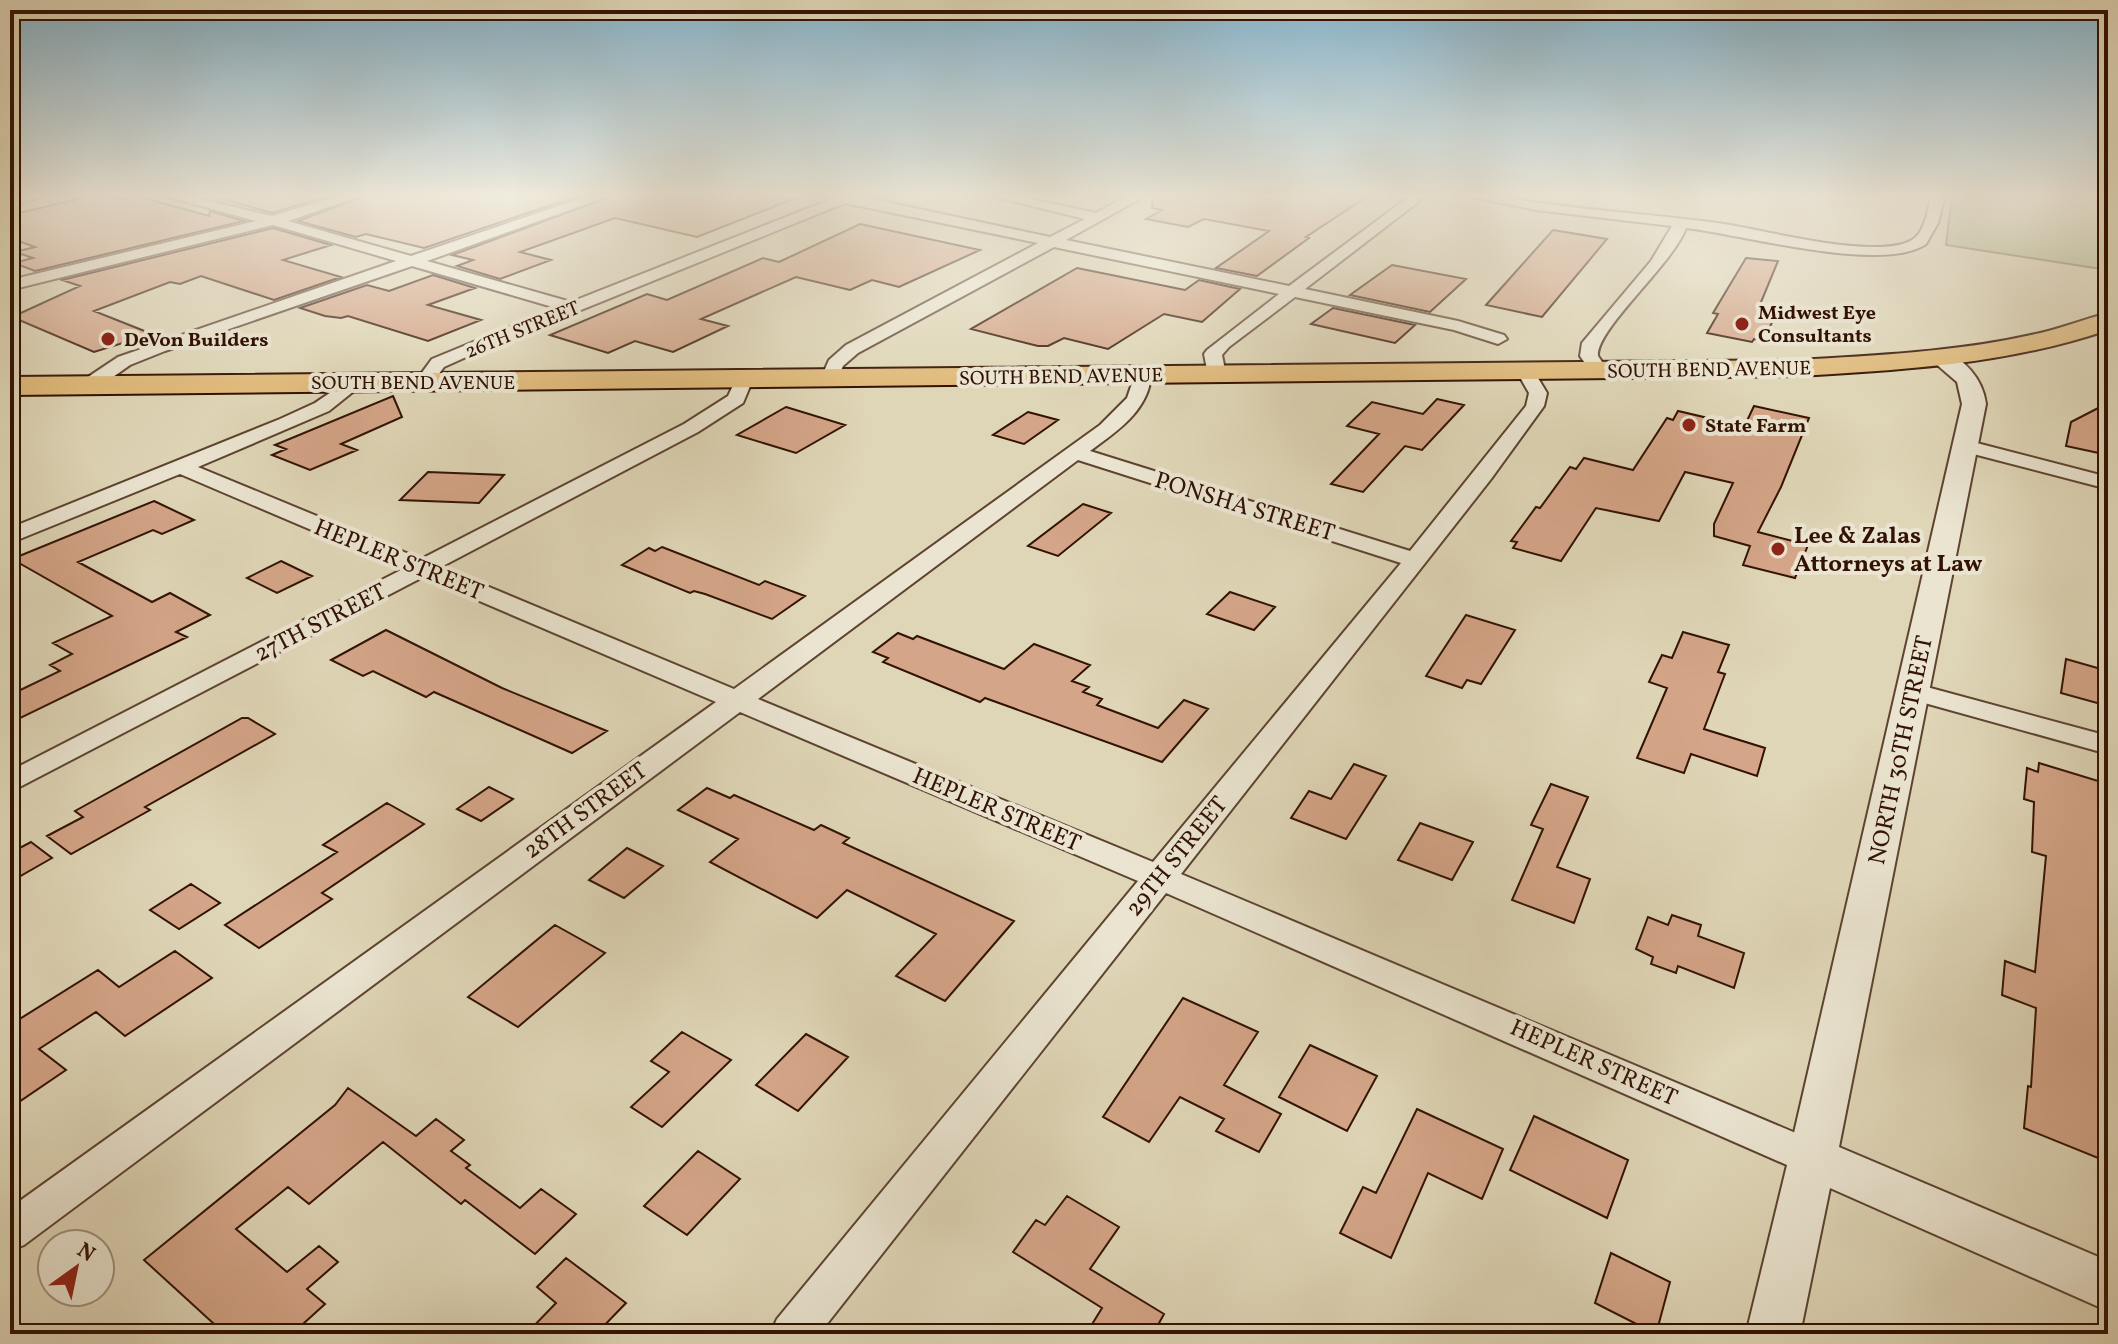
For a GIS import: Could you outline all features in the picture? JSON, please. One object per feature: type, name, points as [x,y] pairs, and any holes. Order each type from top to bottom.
[{"type":"main road","name":"SOUTH BEND AVENUE","points":[[10,386],[1799,368],[1939,357],[2038,341],[2108,321]]},
{"type":"street","points":[[10,285],[116,259]]},
{"type":"street","points":[[404,259],[573,308]]},
{"type":"street","points":[[89,385],[103,372],[136,356],[419,259]]},
{"type":"street","name":"26TH STREET","points":[[424,382],[438,363],[692,259]]},
{"type":"street","points":[[830,378],[835,364],[852,349],[1021,259]]},
{"type":"street","points":[[1134,259],[1458,326],[1498,339]]},
{"type":"street","points":[[1217,375],[1213,354],[1223,343],[1335,259]]},
{"type":"street","points":[[1600,372],[1588,358],[1587,347],[1658,259]]},
{"type":"street","name":"NORTH 30TH STREET","points":[[1773,1334],[1810,1157],[1861,941],[1965,446],[1974,392],[1970,380],[1939,357]]},
{"type":"street","name":"29TH STREET","points":[[792,1334],[1416,560],[1535,406],[1538,393],[1526,372]]},
{"type":"street","name":"28TH STREET","points":[[10,1232],[1075,453],[1135,401],[1143,388],[1142,376]]},
{"type":"street","name":"27TH STREET","points":[[10,783],[723,410],[736,399],[744,379]]},
{"type":"street","points":[[10,536],[310,412],[353,383]]},
{"type":"street","points":[[1965,446],[2108,483]]},
{"type":"street","name":"PONSHA STREET","points":[[1075,453],[1416,560]]},
{"type":"street","name":"HEPLER STREET","points":[[181,467],[1475,1010],[1810,1157]]},
{"type":"street","points":[[1912,691],[2108,745]]},
{"type":"street","points":[[1810,1157],[2108,1286]]},
{"type":"green space","points":[[2035,259],[2108,259],[2108,270]]},
{"type":"building","points":[[30,259],[86,259],[35,271],[14,263]]},
{"type":"building","points":[[148,259],[287,259],[283,260],[341,277],[274,300],[201,276],[180,284],[170,282],[94,311],[152,334],[94,352],[12,317],[80,286],[62,280]]},
{"type":"building","points":[[468,259],[551,260],[500,279],[457,266],[473,260]]},
{"type":"building","points":[[761,259],[779,262],[786,259],[961,259],[899,287],[872,280],[850,290],[796,277],[701,319],[728,326],[673,352],[635,341],[608,353],[550,335],[647,294],[667,300]]},
{"type":"building","points":[[1229,259],[1281,259],[1257,276],[1216,268]]},
{"type":"building","points":[[1527,259],[1591,259],[1542,317],[1486,305]]},
{"type":"building","points":[[1746,259],[1778,261],[1759,307],[1778,310],[1763,341],[1754,339],[1752,342],[1707,333],[1718,314],[1713,313]]},
{"type":"building","points":[[1392,265],[1466,279],[1430,312],[1350,295]]},
{"type":"building","points":[[1077,268],[1185,290],[1199,280],[1240,289],[1202,322],[1164,314],[1108,349],[1064,338],[1048,346],[1038,346],[971,329]]},
{"type":"building","points":[[433,275],[475,288],[428,305],[481,320],[428,341],[348,316],[325,316],[300,308],[367,285],[389,291]]},
{"type":"building","points":[[1333,308],[1415,325],[1395,343],[1311,324]]},
{"type":"building","points":[[393,396],[402,417],[341,444],[357,450],[310,470],[272,455],[286,449],[275,445]]},
{"type":"building","points":[[1437,399],[1464,405],[1422,450],[1405,446],[1363,492],[1331,484],[1379,434],[1347,426],[1372,402],[1423,414]]},
{"type":"building","points":[[2108,403],[2108,455],[2066,446],[2071,422]]},
{"type":"building","points":[[1754,406],[1809,418],[1781,487],[1758,532],[1808,545],[1795,578],[1743,565],[1750,546],[1714,536],[1714,524],[1733,483],[1685,472],[1659,521],[1596,508],[1561,561],[1513,548],[1517,542],[1511,541],[1536,507],[1540,508],[1570,467],[1576,469],[1584,458],[1633,470],[1667,418],[1673,420],[1678,411],[1738,425],[1740,422],[1746,423]]},
{"type":"building","points":[[786,407],[845,425],[796,453],[737,435]]},
{"type":"building","points":[[1028,412],[1058,420],[1024,444],[993,435]]},
{"type":"building","points":[[428,472],[504,475],[479,503],[400,500]]},
{"type":"building","points":[[154,501],[194,520],[162,534],[153,530],[78,562],[152,602],[170,593],[210,615],[176,632],[187,637],[10,723],[10,695],[60,671],[50,665],[72,654],[53,643],[112,616],[12,559]]},
{"type":"building","points":[[1083,504],[1111,513],[1058,556],[1028,546]]},
{"type":"building","points":[[662,547],[759,585],[765,581],[805,596],[772,619],[705,594],[690,593],[622,565],[649,548],[655,551]]},
{"type":"building","points":[[281,561],[312,576],[277,593],[247,578]]},
{"type":"building","points":[[1230,592],[1275,607],[1254,630],[1207,614]]},
{"type":"building","points":[[1466,615],[1515,630],[1481,684],[1467,680],[1462,688],[1426,676]]},
{"type":"building","points":[[386,630],[502,688],[607,731],[572,753],[434,692],[426,697],[373,671],[363,676],[331,660]]},
{"type":"building","points":[[1683,632],[1729,645],[1718,672],[1725,674],[1704,729],[1765,748],[1757,776],[1691,754],[1684,773],[1637,758],[1667,688],[1649,682],[1662,655],[1672,658]]},
{"type":"building","points":[[898,633],[913,639],[917,636],[1004,669],[1034,644],[1090,665],[1072,681],[1089,687],[1083,692],[1102,699],[1097,705],[1158,728],[1184,700],[1208,709],[1162,762],[985,698],[980,702],[883,662],[888,658],[873,652]]},
{"type":"building","points":[[2066,659],[2108,671],[2108,706],[2061,693]]},
{"type":"building","points":[[242,718],[248,718],[275,734],[145,807],[150,810],[71,854],[47,836],[83,817],[75,811]]},
{"type":"building","points":[[2039,763],[2108,784],[2105,1116],[2108,1117],[2108,1162],[2024,1128],[2028,1086],[2031,1087],[2036,1008],[2002,995],[2005,961],[2035,972],[2046,856],[2032,852],[2034,802],[2024,799],[2027,768],[2038,772]]},
{"type":"building","points":[[1354,764],[1386,776],[1346,839],[1291,818],[1309,791],[1331,799]]},
{"type":"building","points":[[1551,784],[1588,797],[1557,867],[1590,879],[1574,923],[1512,900],[1543,829],[1531,825]]},
{"type":"building","points":[[489,787],[513,799],[481,821],[457,809]]},
{"type":"building","points":[[707,788],[730,798],[734,795],[814,830],[821,825],[849,838],[843,843],[1014,921],[945,1001],[896,976],[936,934],[847,890],[817,918],[710,862],[738,839],[678,810]]},
{"type":"building","points":[[387,803],[424,824],[322,893],[332,899],[259,948],[225,925],[337,852],[323,845]]},
{"type":"building","points":[[1420,823],[1473,842],[1452,880],[1398,860]]},
{"type":"building","points":[[31,842],[52,858],[10,882],[10,853]]},
{"type":"building","points":[[627,848],[663,866],[624,898],[589,880]]},
{"type":"building","points":[[191,884],[220,903],[179,929],[150,910]]},
{"type":"building","points":[[1672,915],[1701,925],[1698,936],[1744,953],[1734,988],[1678,966],[1676,973],[1651,964],[1653,957],[1636,949],[1648,917],[1668,925]]},
{"type":"building","points":[[555,925],[605,953],[518,1027],[468,997]]},
{"type":"building","points":[[175,951],[212,978],[125,1036],[96,1012],[39,1049],[66,1070],[10,1108],[10,1025],[98,970],[119,987]]},
{"type":"building","points":[[1183,998],[1258,1032],[1224,1085],[1281,1114],[1259,1152],[1216,1131],[1224,1119],[1180,1097],[1149,1142],[1103,1117]]},
{"type":"building","points":[[682,1032],[731,1060],[662,1127],[631,1107],[669,1072],[651,1061]]},
{"type":"building","points":[[806,1034],[848,1057],[798,1111],[756,1085]]},
{"type":"building","points":[[1310,1045],[1377,1076],[1347,1131],[1279,1097]]},
{"type":"building","points":[[348,1088],[416,1136],[436,1119],[464,1140],[451,1151],[470,1165],[466,1168],[520,1208],[541,1189],[576,1214],[535,1254],[465,1200],[461,1204],[383,1142],[309,1204],[288,1187],[236,1229],[287,1272],[319,1246],[338,1262],[307,1289],[325,1304],[292,1334],[225,1334],[144,1260],[335,1105]]},
{"type":"building","points":[[1417,1109],[1503,1149],[1482,1199],[1428,1173],[1391,1258],[1340,1233],[1363,1187],[1376,1193]]},
{"type":"building","points":[[1534,1116],[1628,1160],[1607,1218],[1510,1170]]},
{"type":"building","points":[[698,1151],[740,1179],[687,1235],[644,1206]]},
{"type":"building","points":[[1067,1196],[1119,1227],[1090,1269],[1164,1314],[1153,1334],[1086,1334],[1102,1308],[1013,1252],[1036,1220],[1045,1225]]},
{"type":"building","points":[[1611,1253],[1670,1282],[1656,1334],[1595,1303]]},
{"type":"building","points":[[566,1258],[626,1303],[596,1334],[526,1334],[556,1303],[537,1287]]},
{"type":"place","name":"Midwest Eye Consultants","points":[[1742,324]]},
{"type":"place","name":"DeVon Builders","points":[[108,339]]},
{"type":"place","name":"State Farm","points":[[1689,425]]},
{"type":"place","name":"Lee & Zalas Attorneys at Law","points":[[1778,549]]}]
